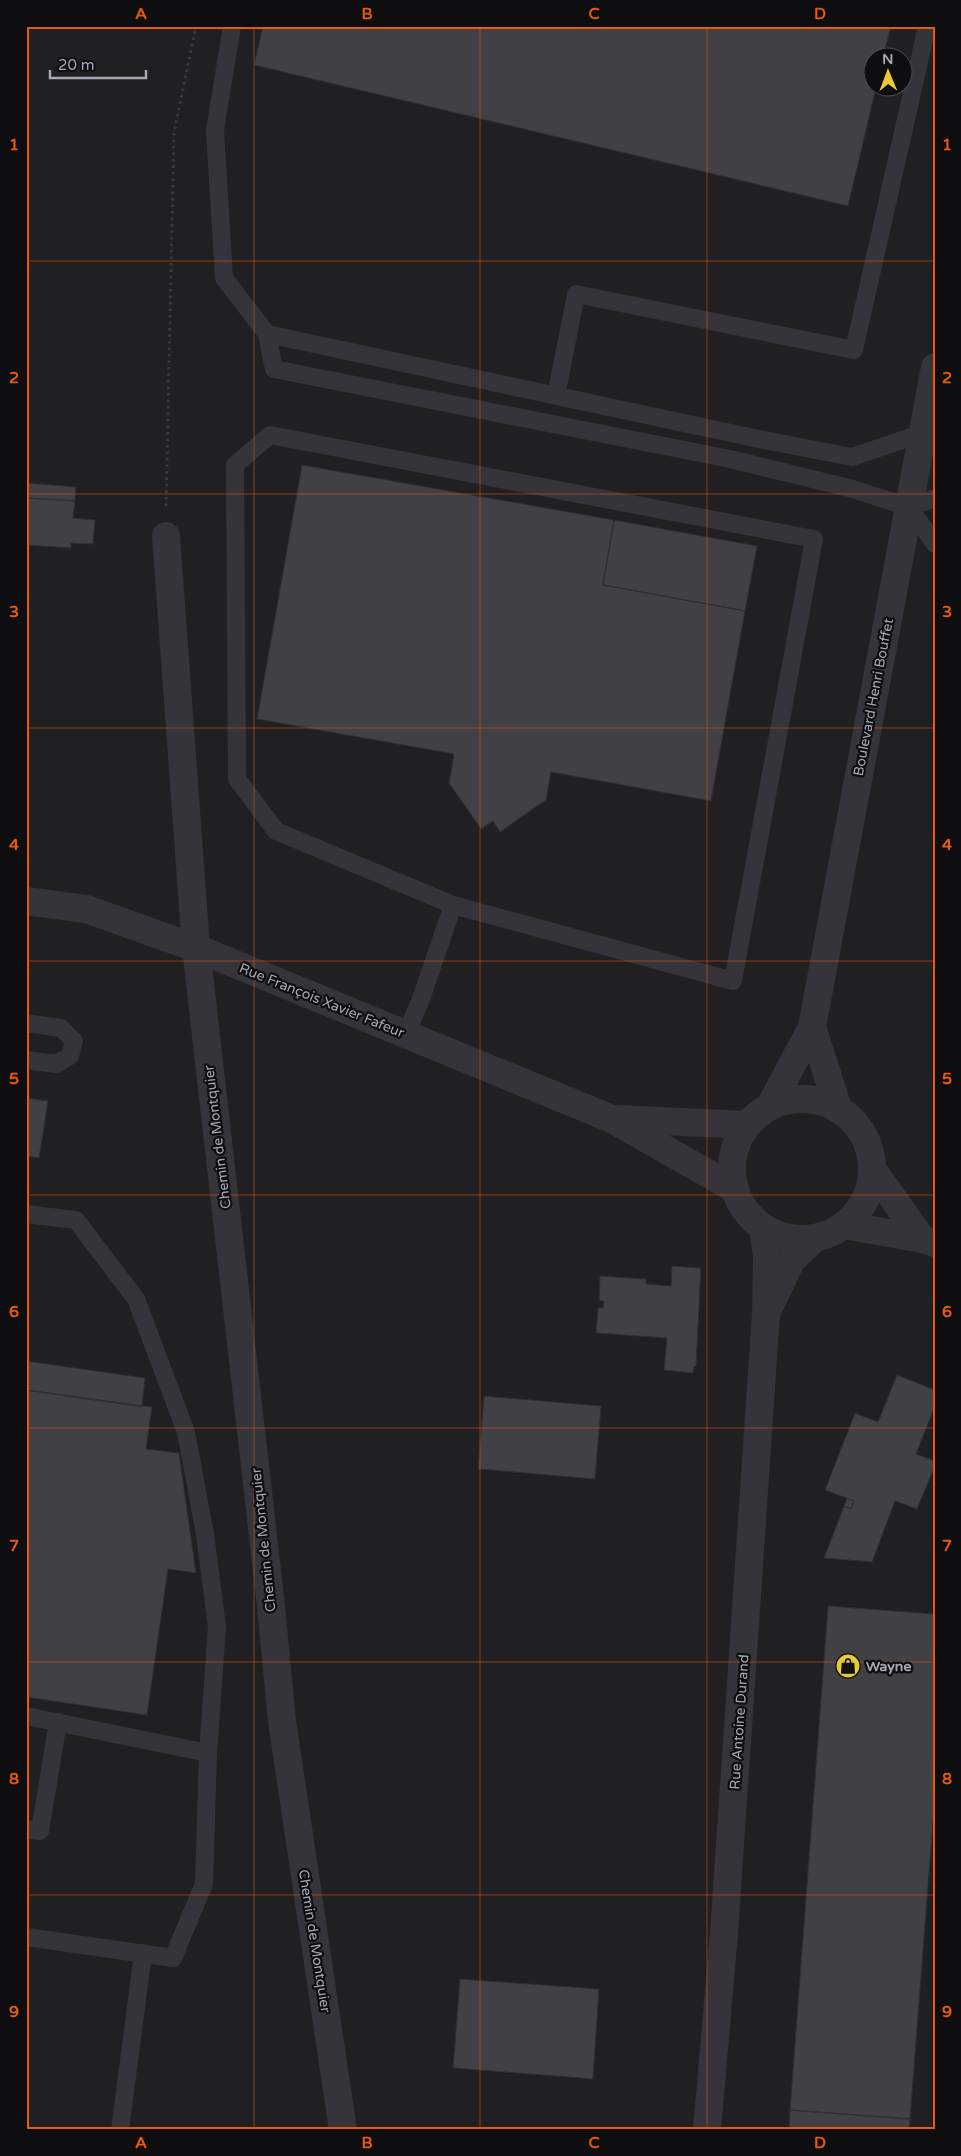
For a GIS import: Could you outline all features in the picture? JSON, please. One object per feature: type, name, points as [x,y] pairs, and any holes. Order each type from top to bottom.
[{"type":"street","name":"Boulevard Henri Bouffet","points":[[770,1106],[812,1027],[935,367]]},
{"type":"street","name":"Chemin de Montquier","points":[[166,536],[196,948],[271,1606],[282,1721],[343,2130]]},
{"type":"street","name":"Rue François Xavier Fafeur","points":[[26,901],[86,909],[196,948],[612,1119],[735,1189]]},
{"type":"street","name":"Boulevard Henri Bouffet","points":[[812,1027],[838,1108]]},
{"type":"street","points":[[792,1100],[816,1100],[838,1108],[852,1119],[864,1134],[870,1152],[873,1170],[869,1191],[859,1210],[844,1226],[815,1238],[797,1239],[780,1235],[763,1227],[746,1210],[735,1189],[732,1166],[736,1144],[747,1125],[770,1106],[792,1100]]},
{"type":"street","name":"Rue François Xavier Fafeur","points":[[612,1119],[747,1125]]},
{"type":"street","points":[[873,1170],[928,1241]]},
{"type":"street","points":[[844,1226],[928,1241]]},
{"type":"street","name":"Rue Antoine Durand","points":[[707,2130],[724,1933],[766,1314],[767,1256],[763,1227]]},
{"type":"street","points":[[766,1314],[790,1261],[815,1238]]},
{"type":"lane","points":[[232,26],[215,130],[224,278],[267,334],[274,369],[730,459],[853,489],[908,507],[935,544]]},
{"type":"lane","points":[[556,396],[576,294],[854,350],[927,26]]},
{"type":"lane","points":[[267,334],[852,457],[922,434]]},
{"type":"lane","points":[[270,435],[814,539],[733,981],[453,905],[276,831],[237,779],[235,465],[270,435]]},
{"type":"lane","points":[[908,507],[935,498]]},
{"type":"lane","points":[[406,1034],[421,1000],[453,905]]},
{"type":"lane","points":[[26,1023],[61,1028],[74,1041],[70,1056],[56,1064],[26,1060]]},
{"type":"lane","points":[[26,1214],[76,1220],[136,1299],[186,1432],[205,1534],[218,1627],[208,1753],[204,1884],[173,1958],[26,1937]]},
{"type":"lane","points":[[26,1716],[208,1753]]},
{"type":"lane","points":[[26,1829],[40,1831],[58,1722]]},
{"type":"lane","points":[[120,2130],[142,1953]]},
{"type":"path","points":[[166,536],[174,133],[196,26]]},
{"type":"shaded area","points":[[26,26],[935,26],[935,2130],[26,2130]]},
{"type":"building","points":[[263,26],[891,26],[886,48],[864,48],[864,98],[874,98],[848,206],[254,65]]},
{"type":"building","points":[[302,465],[614,520],[603,585],[745,611],[711,801],[551,772],[546,800],[500,832],[493,821],[481,829],[449,783],[454,754],[257,719]]},
{"type":"building","points":[[26,483],[76,487],[75,501],[26,498]]},
{"type":"building","points":[[26,498],[75,501],[73,518],[95,520],[93,544],[71,543],[71,548],[26,545]]},
{"type":"building","points":[[614,520],[757,546],[745,611],[603,585]]},
{"type":"building","points":[[26,1098],[48,1101],[39,1158],[26,1156]]},
{"type":"building","points":[[672,1266],[701,1268],[696,1366],[694,1366],[693,1373],[664,1370],[667,1338],[596,1333],[598,1308],[603,1308],[604,1301],[599,1300],[600,1276],[646,1279],[646,1284],[671,1286]]},
{"type":"building","points":[[26,1361],[145,1378],[142,1407],[26,1390]]},
{"type":"building","points":[[897,1375],[935,1390],[935,1406],[916,1454],[935,1461],[935,1466],[917,1509],[895,1501],[872,1562],[824,1558],[844,1506],[851,1509],[854,1501],[825,1490],[855,1413],[878,1422]]},
{"type":"building","points":[[26,1390],[152,1407],[146,1449],[179,1453],[196,1573],[168,1569],[147,1715],[26,1697]]},
{"type":"building","points":[[484,1396],[601,1406],[595,1479],[478,1469]]},
{"type":"building","points":[[847,1498],[854,1501],[851,1509],[844,1506]]},
{"type":"building","points":[[828,1606],[935,1614],[935,1796],[910,2119],[790,2110]]},
{"type":"building","points":[[460,1979],[599,1989],[593,2079],[453,2068]]},
{"type":"building","points":[[790,2110],[910,2119],[909,2130],[789,2130]]},
{"type":"place","name":"Wayne","points":[[848,1666]]}]
